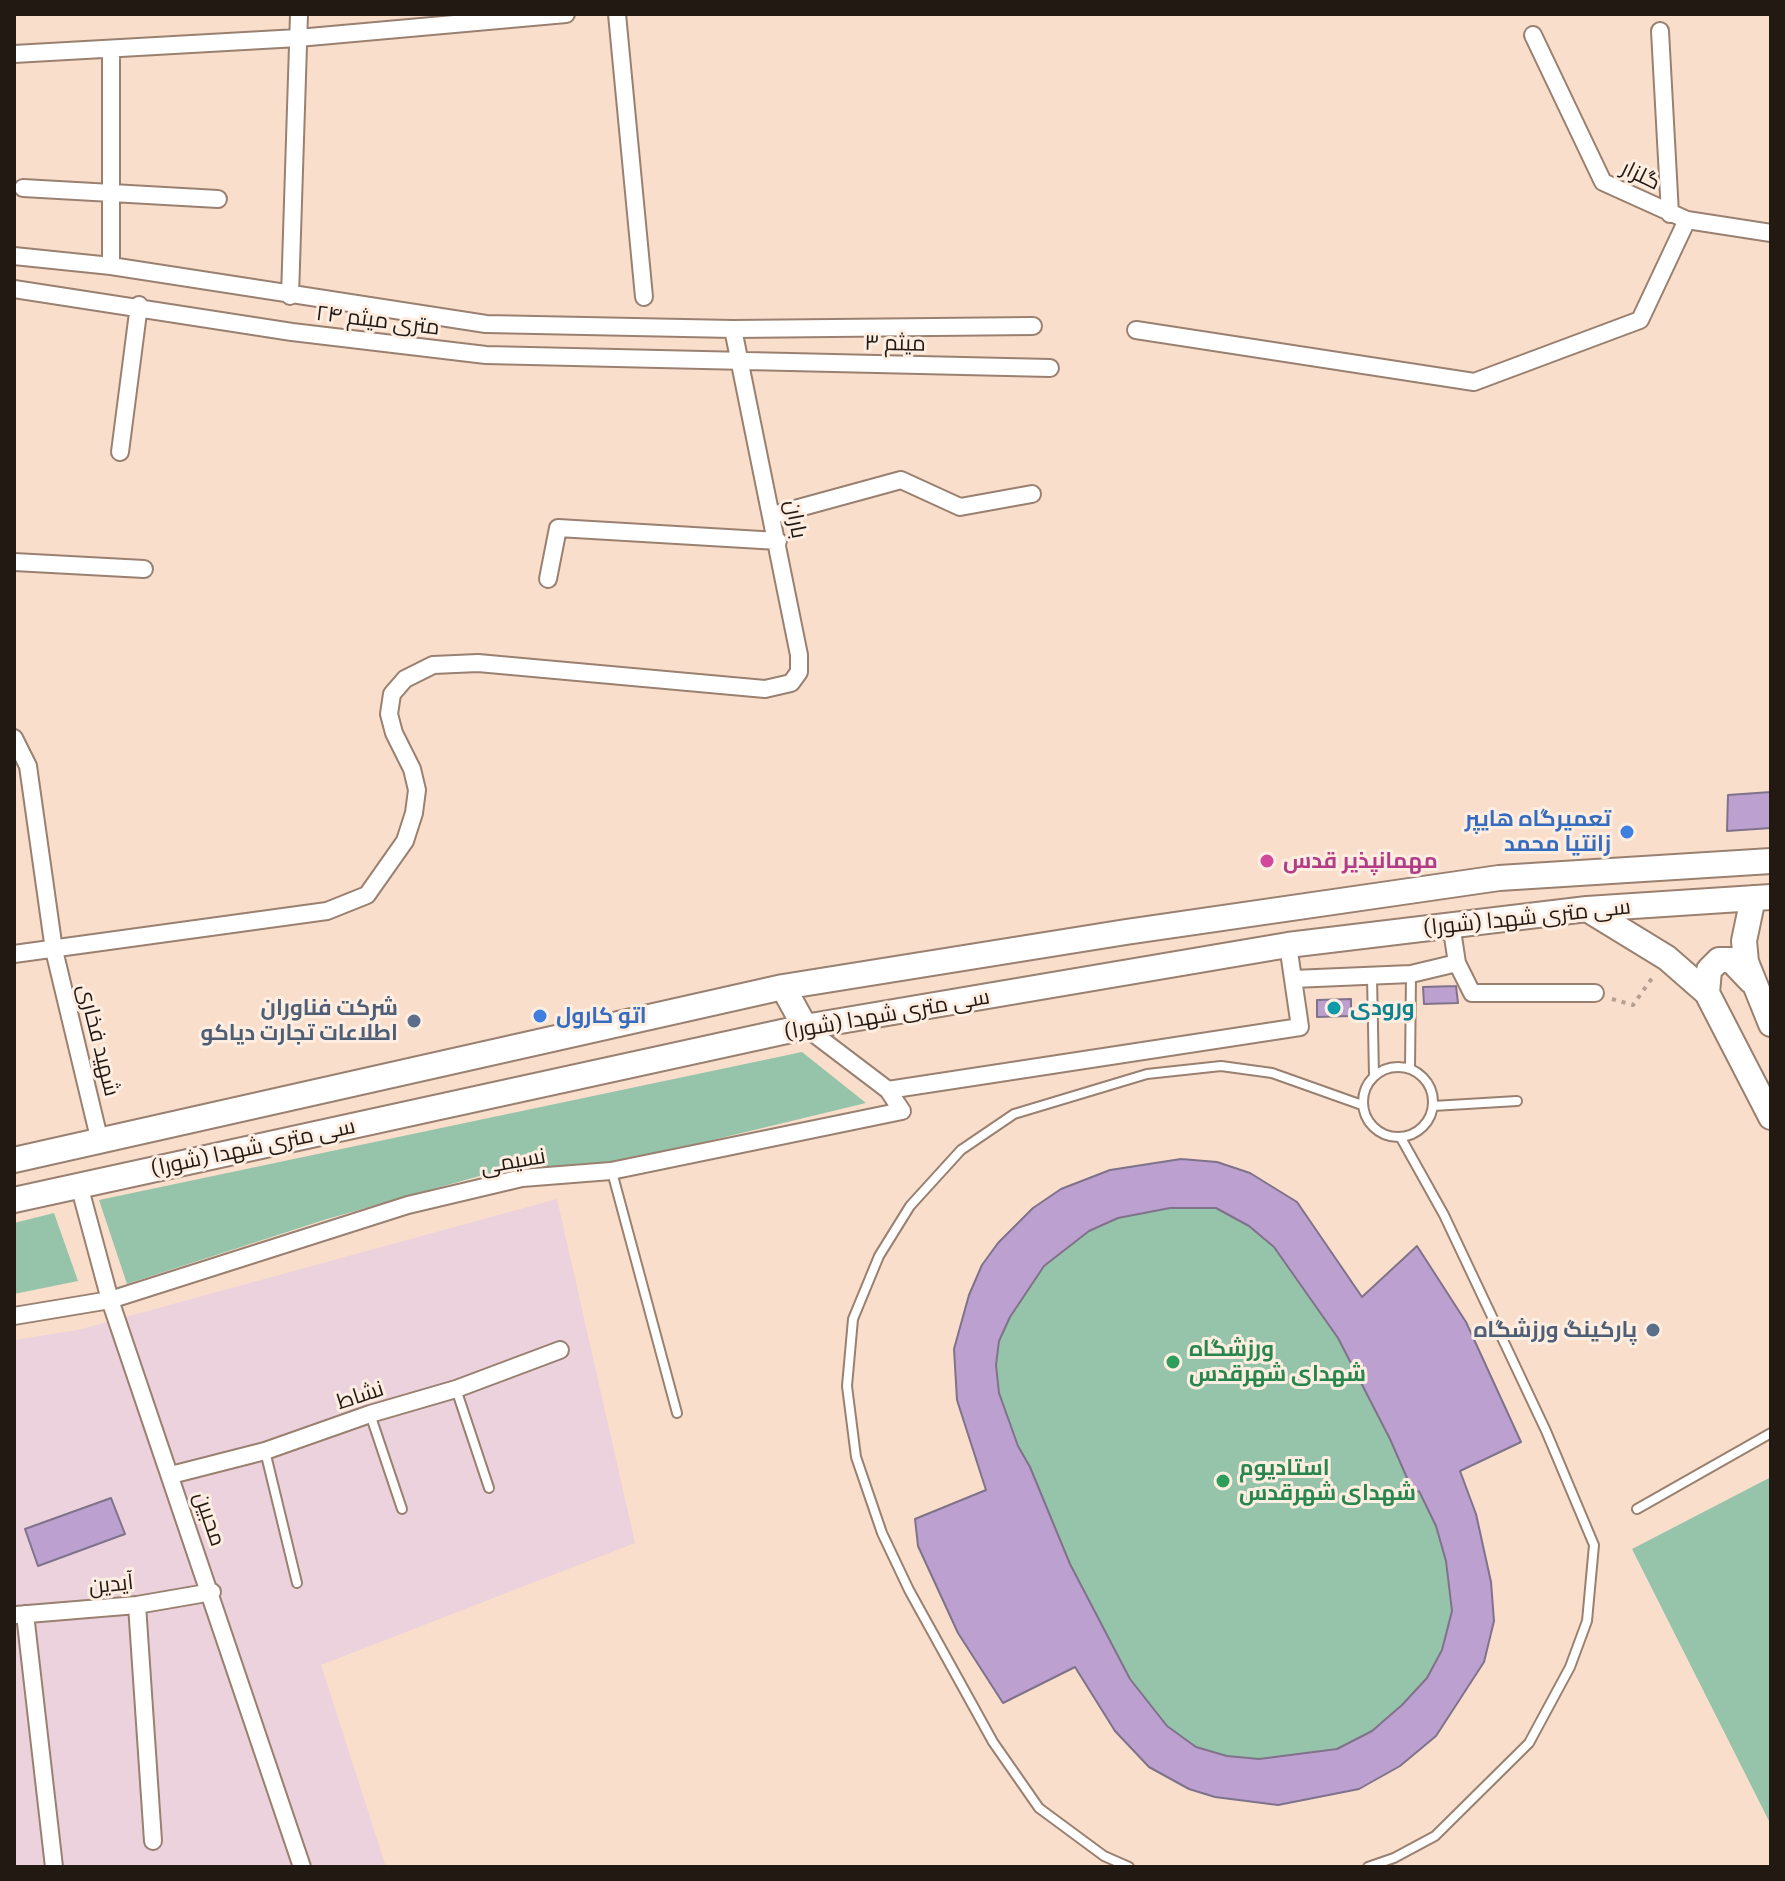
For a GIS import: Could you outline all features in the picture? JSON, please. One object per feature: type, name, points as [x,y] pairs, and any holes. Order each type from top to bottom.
[{"type":"main road","name":"سی متری شهدا (شورا)","points":[[14,1160],[783,987],[1499,878],[1771,861]]},
{"type":"main road","name":"سی متری شهدا (شورا)","points":[[14,1200],[805,1027],[1288,945],[1587,909],[1762,897]]},
{"type":"main road","points":[[1762,897],[1744,941],[1746,962],[1771,1024]]},
{"type":"main road","points":[[1587,909],[1667,958],[1707,993],[1771,1117]]},
{"type":"main road","points":[[1707,993],[1709,970],[1719,960],[1731,960],[1753,983]]},
{"type":"main road","points":[[783,987],[805,1027]]},
{"type":"street","points":[[290,296],[299,14]]},
{"type":"street","points":[[14,54],[298,38],[566,14]]},
{"type":"street","points":[[617,14],[644,297]]},
{"type":"street","points":[[1660,31],[1670,214]]},
{"type":"street","name":"گلزار","points":[[1533,35],[1603,182],[1687,220],[1771,233]]},
{"type":"street","points":[[111,49],[111,266]]},
{"type":"street","points":[[23,188],[218,199]]},
{"type":"street","points":[[1136,330],[1474,382],[1640,320],[1687,220]]},
{"type":"street","name":"۲۴ متری میثم","points":[[14,256],[111,266],[486,324],[733,329]]},
{"type":"street","name":"۲۴ متری میثم","points":[[14,289],[139,305],[292,332],[486,355],[740,362]]},
{"type":"street","points":[[120,452],[139,305]]},
{"type":"street","points":[[486,324],[486,355]]},
{"type":"street","name":"میثم ۳","points":[[733,329],[1033,326]]},
{"type":"street","name":"باران","points":[[54,950],[327,911],[367,895],[405,841],[417,790],[412,769],[394,733],[389,714],[392,694],[405,679],[433,665],[478,663],[765,689],[791,683],[799,672],[799,655],[733,329]]},
{"type":"street","name":"میثم ۳","points":[[740,362],[1050,368]]},
{"type":"street","points":[[773,515],[901,480],[960,507],[1032,494]]},
{"type":"street","points":[[548,579],[558,528],[778,541]]},
{"type":"street","points":[[14,562],[144,569]]},
{"type":"street","name":"شهید فخاری","points":[[14,738],[28,766],[54,950],[100,1142]]},
{"type":"street","points":[[1451,924],[1457,963],[1472,993],[1595,993]]},
{"type":"street","points":[[805,1027],[888,1090],[1300,1027],[1288,945]]},
{"type":"street","points":[[14,954],[54,950]]},
{"type":"street","points":[[1293,979],[1411,974],[1457,963]]},
{"type":"street","name":"نسیمی","points":[[14,1316],[110,1300],[408,1205],[522,1178],[611,1171],[902,1111],[888,1090]]},
{"type":"street","name":"محبین","points":[[79,1185],[110,1300],[212,1592],[302,1867]]},
{"type":"street","name":"نشاط","points":[[171,1475],[265,1451],[370,1414],[456,1389],[560,1350]]},
{"type":"street","name":"آیدین","points":[[19,1614],[137,1605],[212,1592]]},
{"type":"street","points":[[137,1605],[153,1841]]},
{"type":"street","points":[[19,1614],[54,1867]]},
{"type":"lane","points":[[1410,1069],[1411,974]]},
{"type":"lane","points":[[1372,977],[1374,1076]]},
{"type":"lane","points":[[1129,1867],[1104,1856],[1039,1808],[993,1742],[909,1590],[882,1533],[856,1457],[847,1386],[853,1319],[879,1256],[910,1206],[961,1150],[1014,1114],[1147,1074],[1221,1066],[1272,1073],[1362,1105]]},
{"type":"lane","points":[[1391,1067],[1410,1069],[1429,1083],[1433,1106],[1423,1128],[1401,1138],[1380,1133],[1365,1116],[1363,1094],[1374,1076],[1391,1067]]},
{"type":"lane","points":[[1433,1106],[1517,1101]]},
{"type":"lane","points":[[1368,1867],[1394,1858],[1435,1836],[1529,1743],[1570,1667],[1587,1621],[1594,1545],[1546,1431],[1444,1215],[1401,1138]]},
{"type":"lane","points":[[611,1171],[677,1413]]},
{"type":"lane","points":[[456,1389],[489,1488]]},
{"type":"lane","points":[[370,1414],[402,1509]]},
{"type":"lane","points":[[1637,1509],[1771,1433]]},
{"type":"lane","points":[[265,1451],[297,1583]]},
{"type":"path","points":[[1595,993],[1633,1005],[1667,958]]},
{"type":"shaded area","points":[[557,1199],[635,1543],[321,1665],[386,1867],[14,1867],[14,1340],[78,1330]]},
{"type":"green space","points":[[802,1052],[866,1103],[634,1159],[483,1175],[327,1219],[127,1284],[99,1200]]},
{"type":"green space","name":"استادیوم شهدای شهرقدس","points":[[1181,1159],[1213,1162],[1250,1173],[1297,1202],[1362,1296],[1417,1246],[1465,1322],[1521,1442],[1459,1472],[1476,1514],[1491,1582],[1494,1621],[1484,1662],[1436,1736],[1400,1766],[1359,1789],[1278,1805],[1215,1797],[1189,1789],[1149,1767],[1115,1731],[1075,1667],[1003,1703],[958,1633],[918,1546],[915,1519],[987,1489],[957,1400],[954,1349],[972,1289],[998,1243],[1033,1208],[1061,1189],[1110,1170]]},
{"type":"green space","points":[[54,1213],[78,1281],[14,1294],[14,1223]]},
{"type":"green space","points":[[1771,1477],[1771,1825],[1632,1549]]},
{"type":"building","points":[[1771,792],[1771,828],[1727,831],[1728,795]]},
{"type":"building","name":"ورودی","points":[[1456,986],[1458,1003],[1424,1004],[1423,987]]},
{"type":"building","name":"ورودی","points":[[1351,999],[1351,1016],[1317,1017],[1317,1000]]},
{"type":"building","points":[[1181,1159],[1217,1162],[1250,1173],[1297,1202],[1362,1297],[1417,1246],[1466,1322],[1521,1442],[1460,1471],[1476,1514],[1491,1582],[1494,1621],[1484,1662],[1436,1736],[1400,1766],[1359,1789],[1278,1805],[1215,1797],[1189,1789],[1149,1767],[1115,1731],[1075,1667],[1003,1703],[958,1633],[918,1546],[915,1519],[986,1490],[957,1400],[954,1349],[969,1295],[982,1265],[998,1243],[1033,1208],[1061,1189],[1110,1170]],"holes":[[[1170,1208],[1216,1208],[1249,1226],[1274,1247],[1338,1338],[1390,1439],[1414,1494],[1419,1491],[1436,1526],[1446,1561],[1452,1611],[1442,1650],[1427,1678],[1372,1731],[1337,1749],[1259,1759],[1227,1756],[1196,1747],[1167,1726],[1130,1679],[1070,1564],[1030,1467],[1018,1446],[999,1393],[996,1365],[999,1341],[1010,1317],[1044,1266],[1089,1231],[1118,1218]]]},
{"type":"building","points":[[111,1498],[125,1534],[38,1566],[25,1529]]},
{"type":"place","name":"تعمیرگاه هایپر زانتیا محمد","points":[[1627,832]]},
{"type":"place","name":"مهمانپذیر قدس","points":[[1267,861]]},
{"type":"place","name":"ورودی","points":[[1334,1008]]},
{"type":"place","name":"اتو کارول","points":[[540,1016]]},
{"type":"place","name":"شرکت فناوران اطلاعات تجارت دیاکو","points":[[414,1021]]},
{"type":"place","name":"پارکینگ ورزشگاه","points":[[1653,1330]]},
{"type":"place","name":"ورزشگاه شهدای شهرقدس","points":[[1173,1362]]},
{"type":"place","name":"استادیوم شهدای شهرقدس","points":[[1223,1481]]}]
